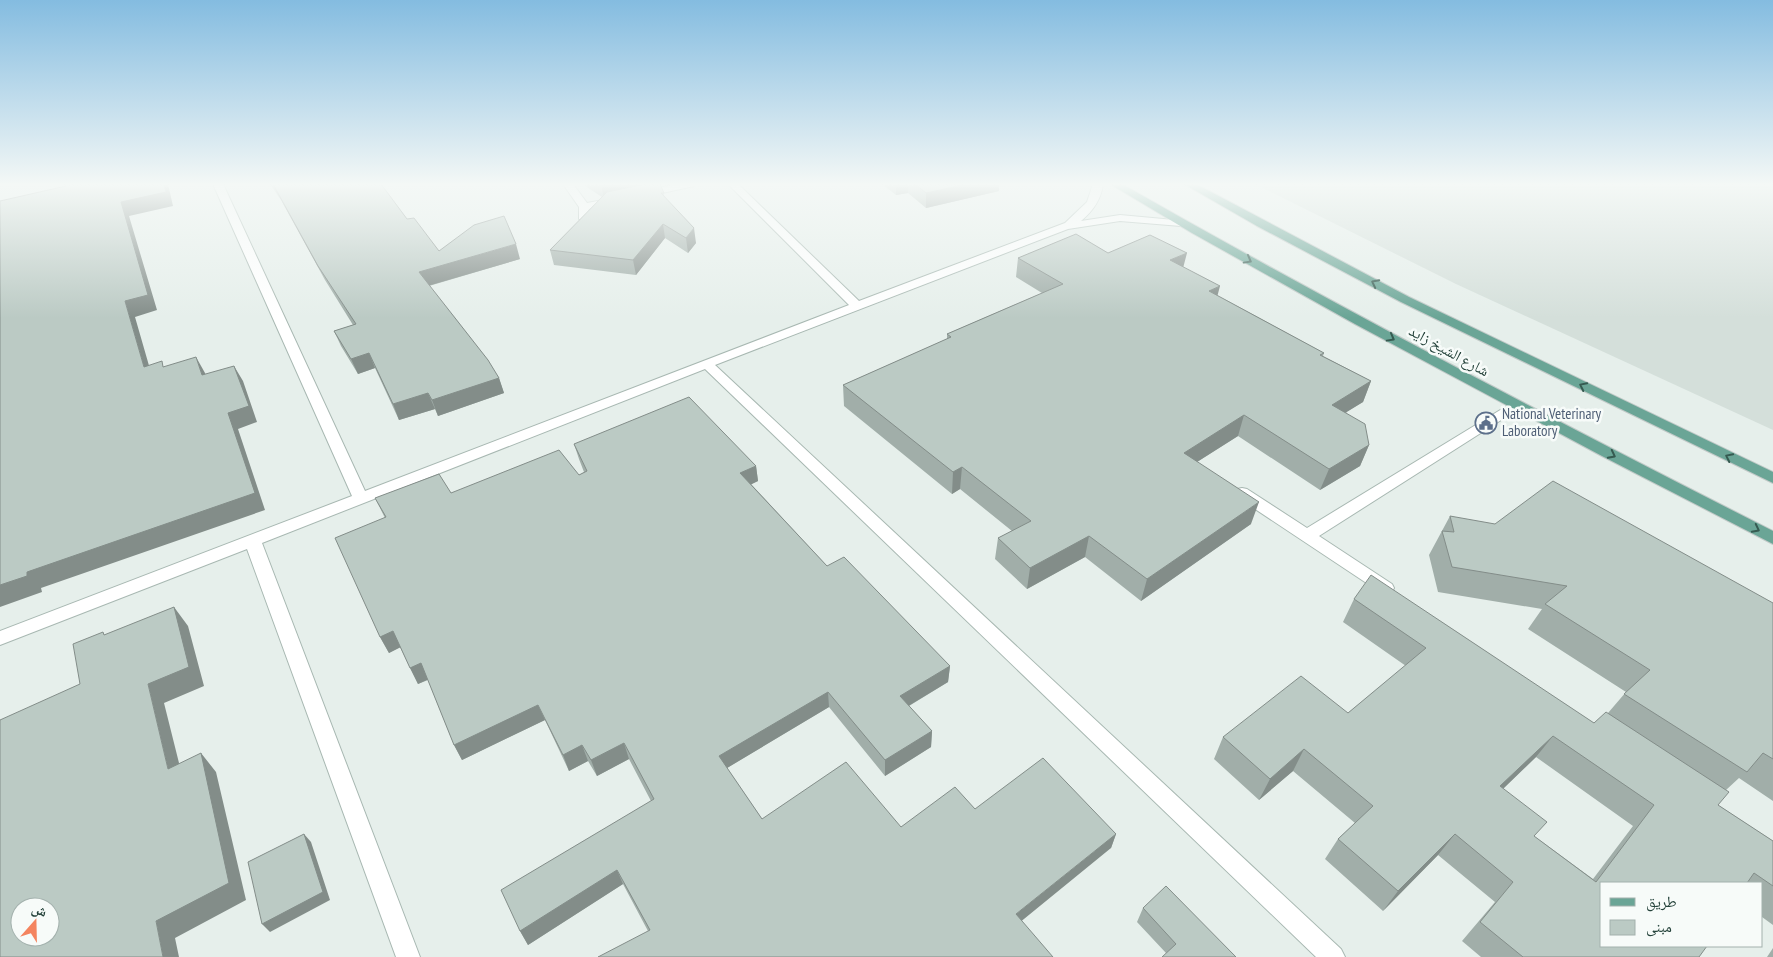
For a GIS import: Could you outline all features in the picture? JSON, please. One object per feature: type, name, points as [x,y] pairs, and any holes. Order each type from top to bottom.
[{"type":"main road","name":"شارع الشيخ زايد","points":[[1192,229],[1515,405],[1773,538]]},
{"type":"main road","name":"شارع الشيخ زايد","points":[[1270,229],[1468,330],[1773,478]]},
{"type":"street","points":[[238,229],[361,499]]},
{"type":"street","points":[[778,229],[856,305]]},
{"type":"street","points":[[0,638],[253,542],[706,362],[1059,229]]},
{"type":"street","points":[[706,362],[1333,957]]},
{"type":"street","points":[[1307,536],[1515,405]]},
{"type":"street","points":[[1230,485],[1398,596]]},
{"type":"street","points":[[253,542],[408,957]]},
{"type":"shaded area","points":[[1345,229],[1773,229],[1773,430],[1456,284]]},
{"type":"building","points":[[0,229],[129,229],[148,295],[125,301],[144,367],[162,361],[163,367],[196,357],[202,375],[234,366],[249,406],[228,413],[255,493],[27,572],[27,576],[0,585]]},
{"type":"building","points":[[298,229],[422,229],[439,251],[469,229],[509,229],[516,244],[419,272],[488,360],[499,378],[432,400],[428,393],[393,404],[369,353],[351,359],[334,331],[356,324],[318,266]]},
{"type":"building","points":[[571,229],[659,229],[633,260],[550,250]]},
{"type":"building","points":[[671,229],[693,229],[686,238]]},
{"type":"building","points":[[1076,234],[1108,253],[1150,235],[1187,253],[1170,260],[1220,286],[1209,291],[1324,353],[1320,355],[1371,381],[1332,405],[1365,424],[1369,445],[1329,469],[1244,415],[1184,453],[1259,502],[1147,579],[1089,536],[1030,568],[998,538],[1031,521],[962,467],[953,472],[843,385],[951,337],[947,334],[1063,284],[1018,258]]},
{"type":"building","points":[[689,397],[756,466],[740,473],[827,566],[844,557],[950,666],[900,696],[932,731],[885,760],[828,692],[719,756],[762,819],[846,762],[901,827],[955,787],[975,809],[1043,758],[1116,834],[1016,914],[1053,957],[598,957],[650,930],[617,870],[520,931],[501,890],[654,799],[624,743],[591,760],[582,745],[563,755],[538,705],[454,745],[421,663],[410,668],[393,631],[380,637],[335,538],[386,517],[375,498],[439,474],[451,493],[559,450],[579,475],[587,471],[574,444]]},
{"type":"building","points":[[1553,481],[1773,603],[1773,759],[1763,753],[1747,772],[1624,694],[1650,670],[1545,604],[1567,586],[1452,567],[1442,531],[1454,532],[1450,516],[1495,524]]},
{"type":"building","points":[[1371,575],[1594,723],[1606,712],[1729,792],[1718,805],[1773,841],[1773,886],[1754,873],[1748,882],[1600,882],[1600,947],[1706,947],[1699,957],[1523,957],[1480,922],[1513,882],[1455,834],[1398,891],[1338,839],[1373,806],[1304,749],[1270,779],[1223,737],[1301,676],[1348,713],[1426,648],[1354,599]],"holes":[[[1553,736],[1654,805],[1596,882],[1534,836],[1547,822],[1500,786]]]},
{"type":"building","points":[[174,607],[189,667],[148,684],[168,769],[201,753],[229,883],[156,921],[163,957],[0,957],[0,720],[80,684],[73,644],[103,632],[104,635]]},
{"type":"building","points":[[304,834],[323,892],[262,924],[248,862]]},
{"type":"building","points":[[1166,886],[1236,957],[1162,957],[1176,944],[1143,908]]},
{"type":"place","name":"National Veterinary Laboratory","points":[[1486,423]]}]
